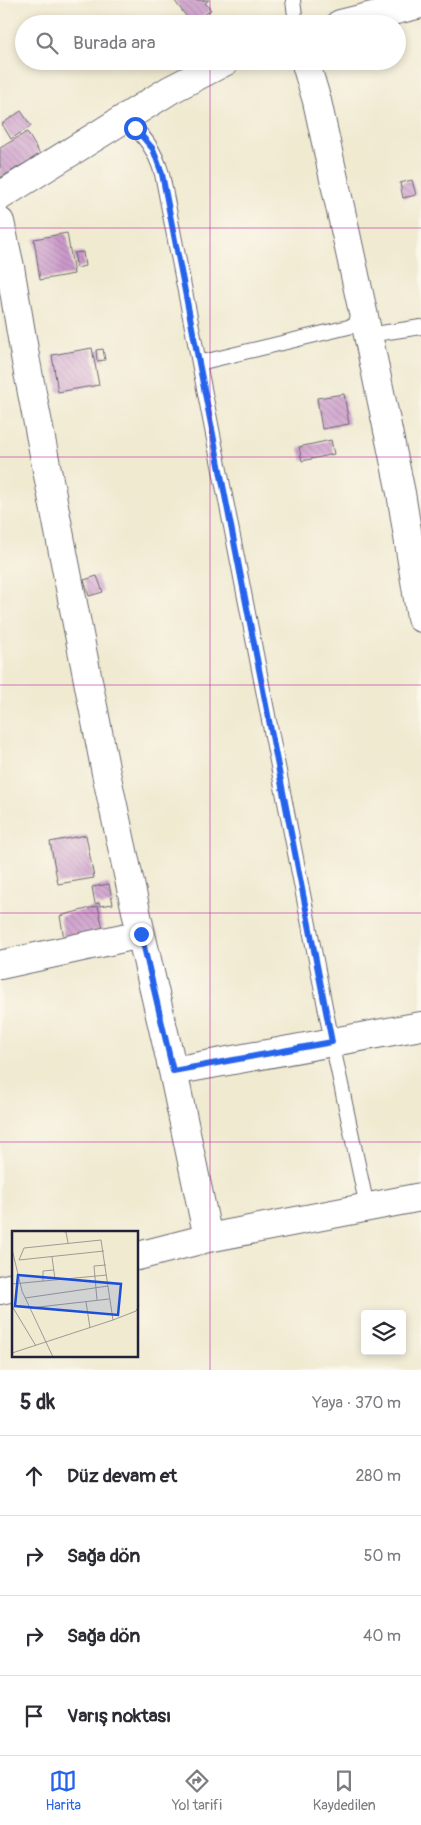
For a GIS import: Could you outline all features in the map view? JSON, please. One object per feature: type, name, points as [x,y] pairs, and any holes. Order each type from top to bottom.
[{"type":"street","points":[[376,15],[421,4]]},
{"type":"street","points":[[0,196],[170,90],[209,70]]},
{"type":"street","points":[[308,70],[317,102],[367,329],[411,491],[421,618]]},
{"type":"street","points":[[0,222],[83,658],[208,1238]]},
{"type":"street","points":[[0,965],[141,934]]},
{"type":"street","points":[[173,1071],[421,1026]]},
{"type":"street","points":[[139,1256],[208,1238],[421,1196]]},
{"type":"lane","points":[[294,0],[295,15]]},
{"type":"lane","points":[[124,119],[145,138],[159,161],[332,1042],[367,1207]]},
{"type":"lane","points":[[199,363],[367,329],[421,327]]},
{"type":"building","points":[[174,0],[209,0],[205,3],[211,10],[204,15],[185,15]]},
{"type":"building","points":[[21,111],[31,126],[11,139],[2,124]]},
{"type":"building","points":[[27,132],[40,154],[0,178],[0,148]]},
{"type":"building","points":[[412,180],[416,195],[403,198],[400,183]]},
{"type":"building","points":[[67,233],[74,274],[40,280],[34,239]]},
{"type":"building","points":[[83,252],[85,266],[77,268],[74,253]]},
{"type":"building","points":[[92,348],[99,385],[58,392],[52,355]]},
{"type":"building","points":[[103,349],[105,360],[97,361],[96,350]]},
{"type":"building","points":[[344,394],[349,424],[322,429],[317,398]]},
{"type":"building","points":[[331,440],[334,454],[302,461],[299,447]]},
{"type":"building","points":[[97,576],[103,592],[89,596],[84,580]]},
{"type":"building","points":[[86,835],[94,878],[58,884],[50,842]]},
{"type":"building","points":[[109,884],[113,904],[100,906],[99,903],[95,904],[92,887]]},
{"type":"building","points":[[98,906],[104,934],[65,944],[60,916]]},
{"type":"route","points":[[135,128],[153,149],[159,161],[162,174],[332,1042],[173,1071],[141,934]]}]
